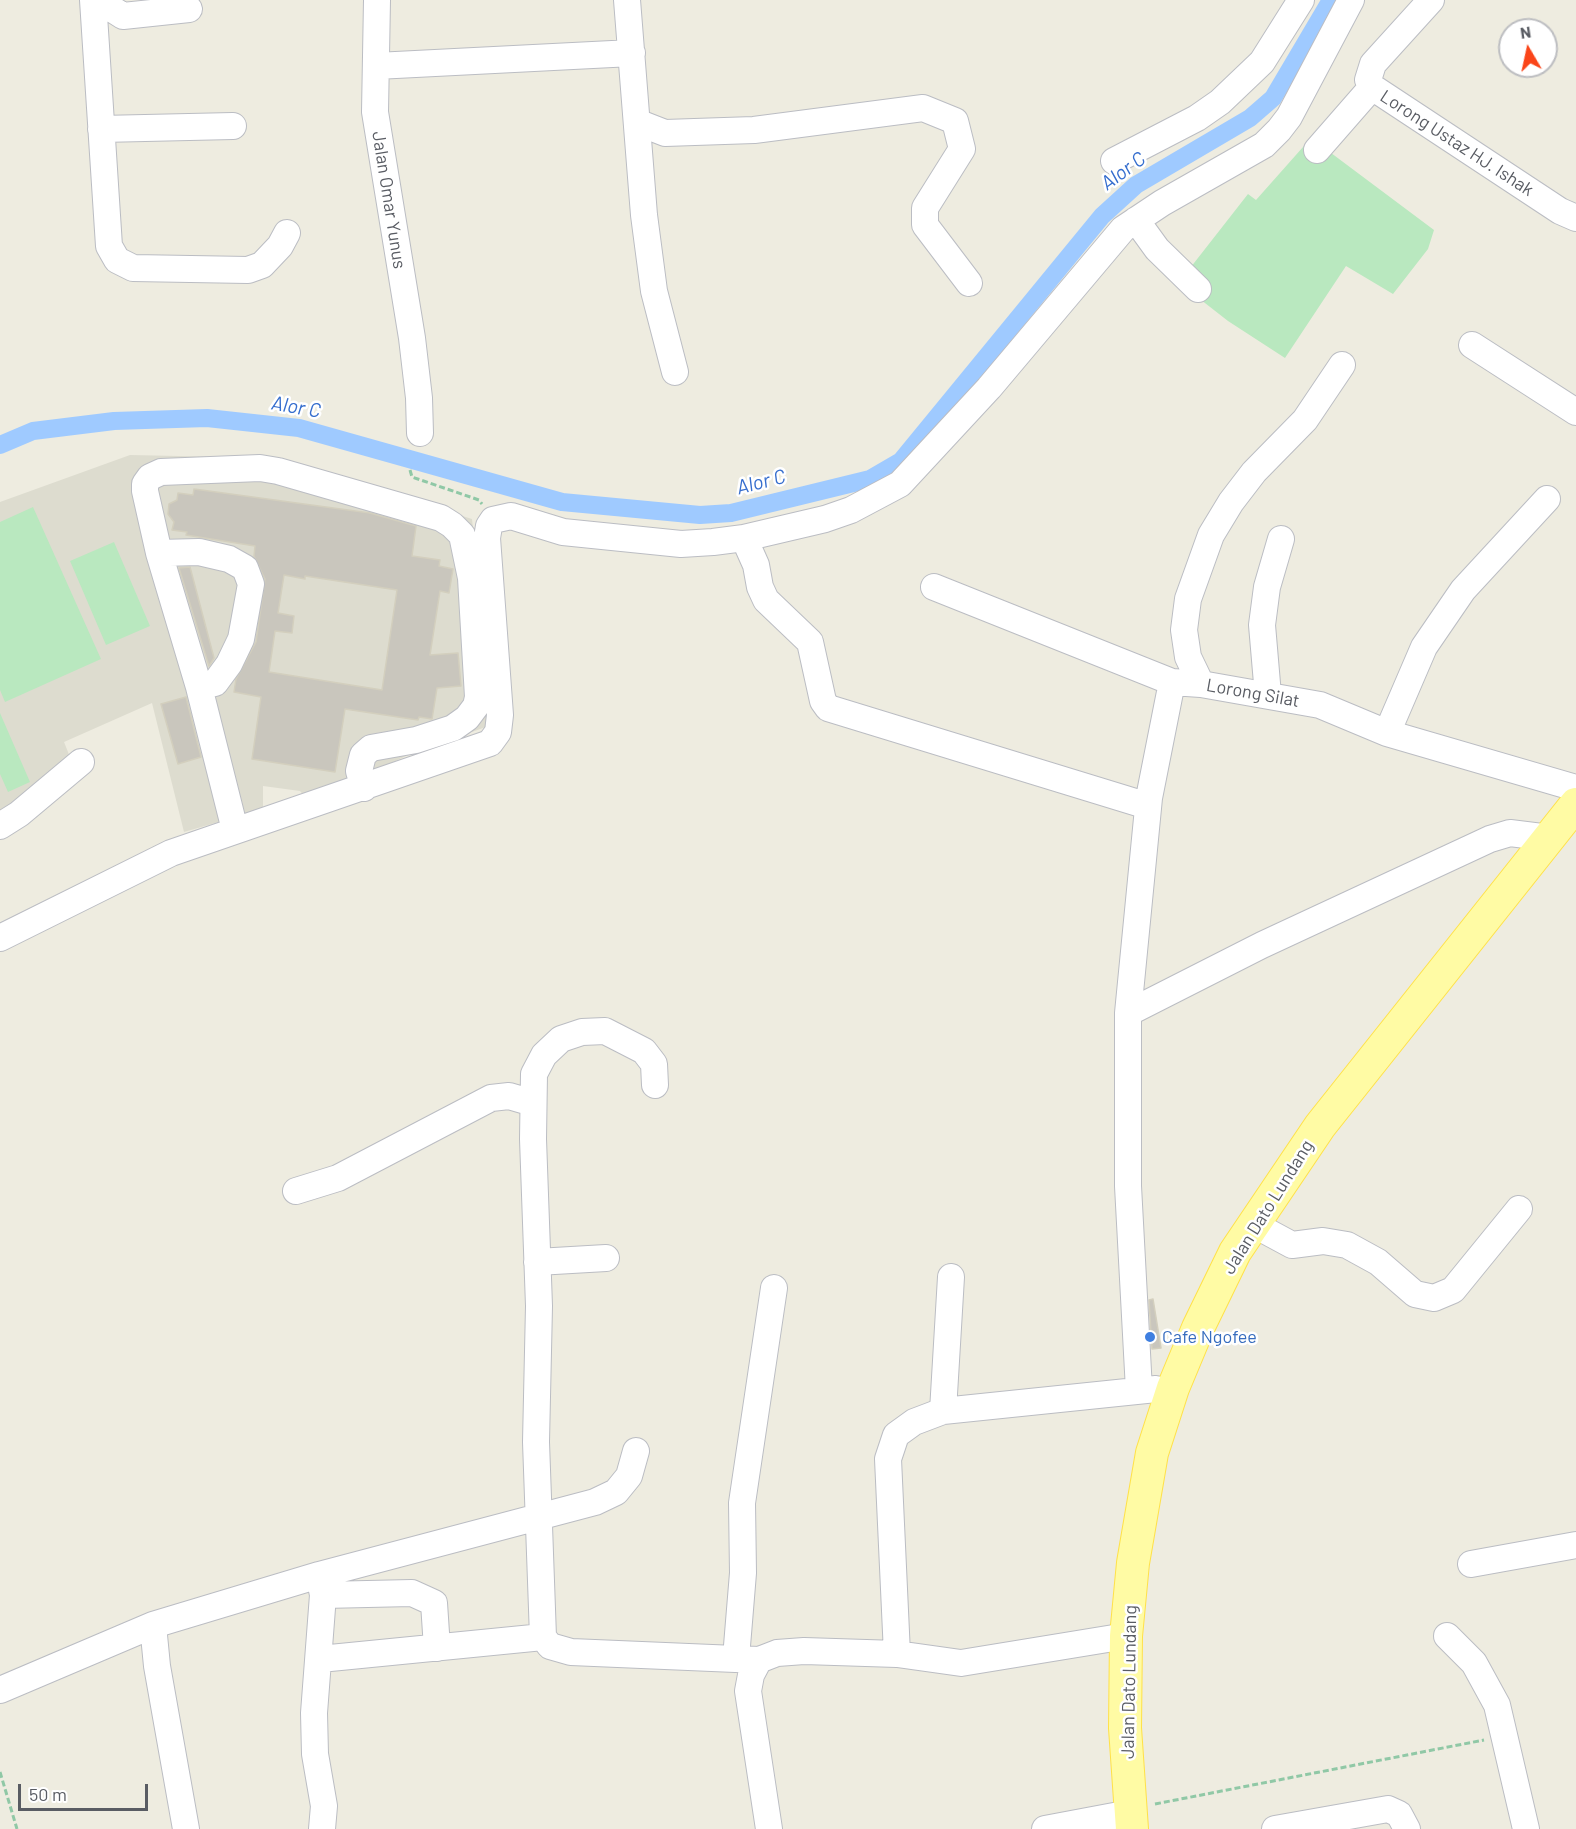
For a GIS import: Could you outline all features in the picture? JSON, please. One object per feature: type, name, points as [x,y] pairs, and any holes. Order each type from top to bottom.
[{"type":"main road","name":"Jalan Dato Lundang","points":[[1130,1817],[1125,1728],[1126,1636],[1142,1507],[1152,1453],[1173,1388],[1230,1262],[1320,1126],[1576,804]]},
{"type":"street","points":[[96,0],[123,16],[189,9]]},
{"type":"street","points":[[96,0],[101,129],[109,246],[117,260],[133,268],[248,270],[267,261],[287,233]]},
{"type":"street","name":"Jalan Omar Yunus","points":[[377,0],[375,112],[419,398],[420,433]]},
{"type":"street","points":[[627,0],[644,214],[654,291],[675,372]]},
{"type":"street","points":[[1114,161],[1197,118],[1220,102],[1262,62],[1301,0]]},
{"type":"street","points":[[0,938],[160,858],[490,743],[498,732],[500,715],[487,538],[489,526],[493,520],[511,516],[563,532],[681,544],[744,538],[825,519],[851,510],[900,484],[989,388],[1113,240],[1136,220],[1264,145],[1279,130],[1289,117],[1351,0]]},
{"type":"street","name":"Lorong Ustaz HJ. Ishak","points":[[1431,0],[1373,64],[1368,80],[1372,87],[1560,211],[1576,218]]},
{"type":"street","points":[[376,66],[632,53]]},
{"type":"street","points":[[1317,150],[1372,87]]},
{"type":"street","points":[[637,122],[664,134],[754,130],[923,108],[955,121],[962,149],[925,208],[925,225],[969,284]]},
{"type":"street","points":[[101,129],[233,126]]},
{"type":"street","points":[[1136,220],[1157,249],[1198,289]]},
{"type":"street","points":[[1472,345],[1576,412]]},
{"type":"street","points":[[1201,684],[1188,657],[1184,630],[1188,598],[1211,535],[1254,472],[1305,420],[1342,365]]},
{"type":"street","points":[[235,830],[199,687],[159,553],[145,484],[155,474],[180,470],[260,468],[278,471],[423,512],[441,518],[457,529],[465,546],[471,578],[478,697],[476,706],[467,718],[453,728],[416,740],[371,748],[363,755],[359,771],[364,788]]},
{"type":"street","points":[[1387,733],[1430,637],[1463,590],[1547,499]]},
{"type":"street","points":[[744,538],[756,565],[760,587],[766,600],[810,642],[823,701],[828,708],[1148,806]]},
{"type":"street","points":[[1268,695],[1262,625],[1267,587],[1281,539]]},
{"type":"street","points":[[159,553],[199,552],[229,559],[245,568],[251,584],[241,639],[229,664],[215,683],[199,687]]},
{"type":"street","name":"Lorong Silat","points":[[934,588],[1172,682],[1201,684],[1320,705],[1387,733],[1576,788]]},
{"type":"street","points":[[1139,1390],[1128,1186],[1128,1013],[1148,806],[1172,682]]},
{"type":"street","points":[[0,826],[19,814],[81,762]]},
{"type":"street","points":[[1128,1013],[1262,945],[1490,839],[1510,833],[1550,838]]},
{"type":"street","points":[[655,1085],[654,1064],[644,1051],[605,1031],[582,1032],[561,1039],[544,1055],[534,1074],[538,1518],[543,1637],[550,1646],[571,1652],[748,1659],[777,1653],[804,1651],[897,1654],[961,1663],[1126,1636]]},
{"type":"street","points":[[296,1191],[338,1178],[491,1098],[509,1096],[533,1104]]},
{"type":"street","points":[[1253,1224],[1292,1245],[1323,1241],[1347,1245],[1378,1262],[1415,1294],[1434,1298],[1452,1290],[1519,1209]]},
{"type":"street","points":[[537,1262],[606,1258]]},
{"type":"street","points":[[944,1412],[951,1277]]},
{"type":"street","points":[[769,1829],[748,1691],[751,1675],[743,1573],[742,1503],[774,1288]]},
{"type":"street","points":[[897,1654],[888,1460],[896,1435],[914,1422],[944,1412],[1173,1388]]},
{"type":"street","points":[[0,1690],[153,1625],[321,1585],[595,1502],[616,1492],[629,1476],[636,1451]]},
{"type":"street","points":[[1471,1564],[1576,1545]]},
{"type":"street","points":[[321,1585],[412,1593],[434,1603],[437,1648]]},
{"type":"street","points":[[321,1585],[320,1659],[314,1713],[315,1754],[324,1806],[322,1829]]},
{"type":"street","points":[[153,1625],[157,1666],[186,1829]]},
{"type":"street","points":[[1448,1636],[1474,1663],[1497,1704],[1526,1829]]},
{"type":"street","points":[[320,1659],[543,1637]]},
{"type":"street","points":[[1275,1829],[1388,1809],[1399,1814],[1407,1829]]},
{"type":"street","points":[[1045,1829],[1130,1817]]},
{"type":"path","points":[[410,470],[412,477],[479,500],[493,520]]},
{"type":"path","points":[[1130,1817],[1504,1737]]},
{"type":"path","points":[[0,1772],[17,1829]]},
{"type":"shaded area","points":[[130,455],[276,458],[472,519],[494,724],[408,755],[366,775],[305,797],[300,791],[263,786],[263,809],[184,832],[152,703],[64,742],[72,762],[0,819],[0,502]]},
{"type":"green space","points":[[1311,138],[1434,230],[1428,249],[1393,294],[1346,266],[1285,358],[1228,321],[1187,289],[1187,272],[1248,194],[1256,200]]},
{"type":"green space","points":[[33,507],[101,659],[5,702],[0,690],[0,522]]},
{"type":"green space","points":[[114,542],[150,626],[106,645],[70,561]]},
{"type":"green space","points":[[0,713],[30,782],[8,792],[0,774]]},
{"type":"building","points":[[194,489],[370,513],[416,526],[412,556],[440,560],[439,566],[453,569],[449,593],[440,591],[430,655],[458,653],[461,686],[437,688],[432,719],[419,717],[418,720],[345,709],[335,772],[252,759],[261,697],[234,692],[236,679],[256,642],[265,579],[254,556],[255,546],[186,535],[187,532],[172,530],[174,522],[168,514],[169,504],[177,500],[178,493],[193,495]],"holes":[[[284,575],[305,579],[305,576],[397,590],[382,690],[269,672],[275,631],[292,633],[294,616],[278,613]]]},
{"type":"building","points":[[190,567],[214,658],[209,666],[179,568]]},
{"type":"building","points":[[186,697],[201,757],[178,764],[161,704]]},
{"type":"building","points":[[1153,1299],[1161,1348],[1152,1349],[1149,1300]]},
{"type":"waterway","name":"Alor C","points":[[0,445],[33,431],[114,421],[207,418],[299,428],[562,502],[700,515],[731,513],[870,479],[901,461],[1102,216],[1136,185],[1250,118],[1273,98],[1331,0]]},
{"type":"place","name":"Cafe Ngofee","points":[[1150,1337]]}]
